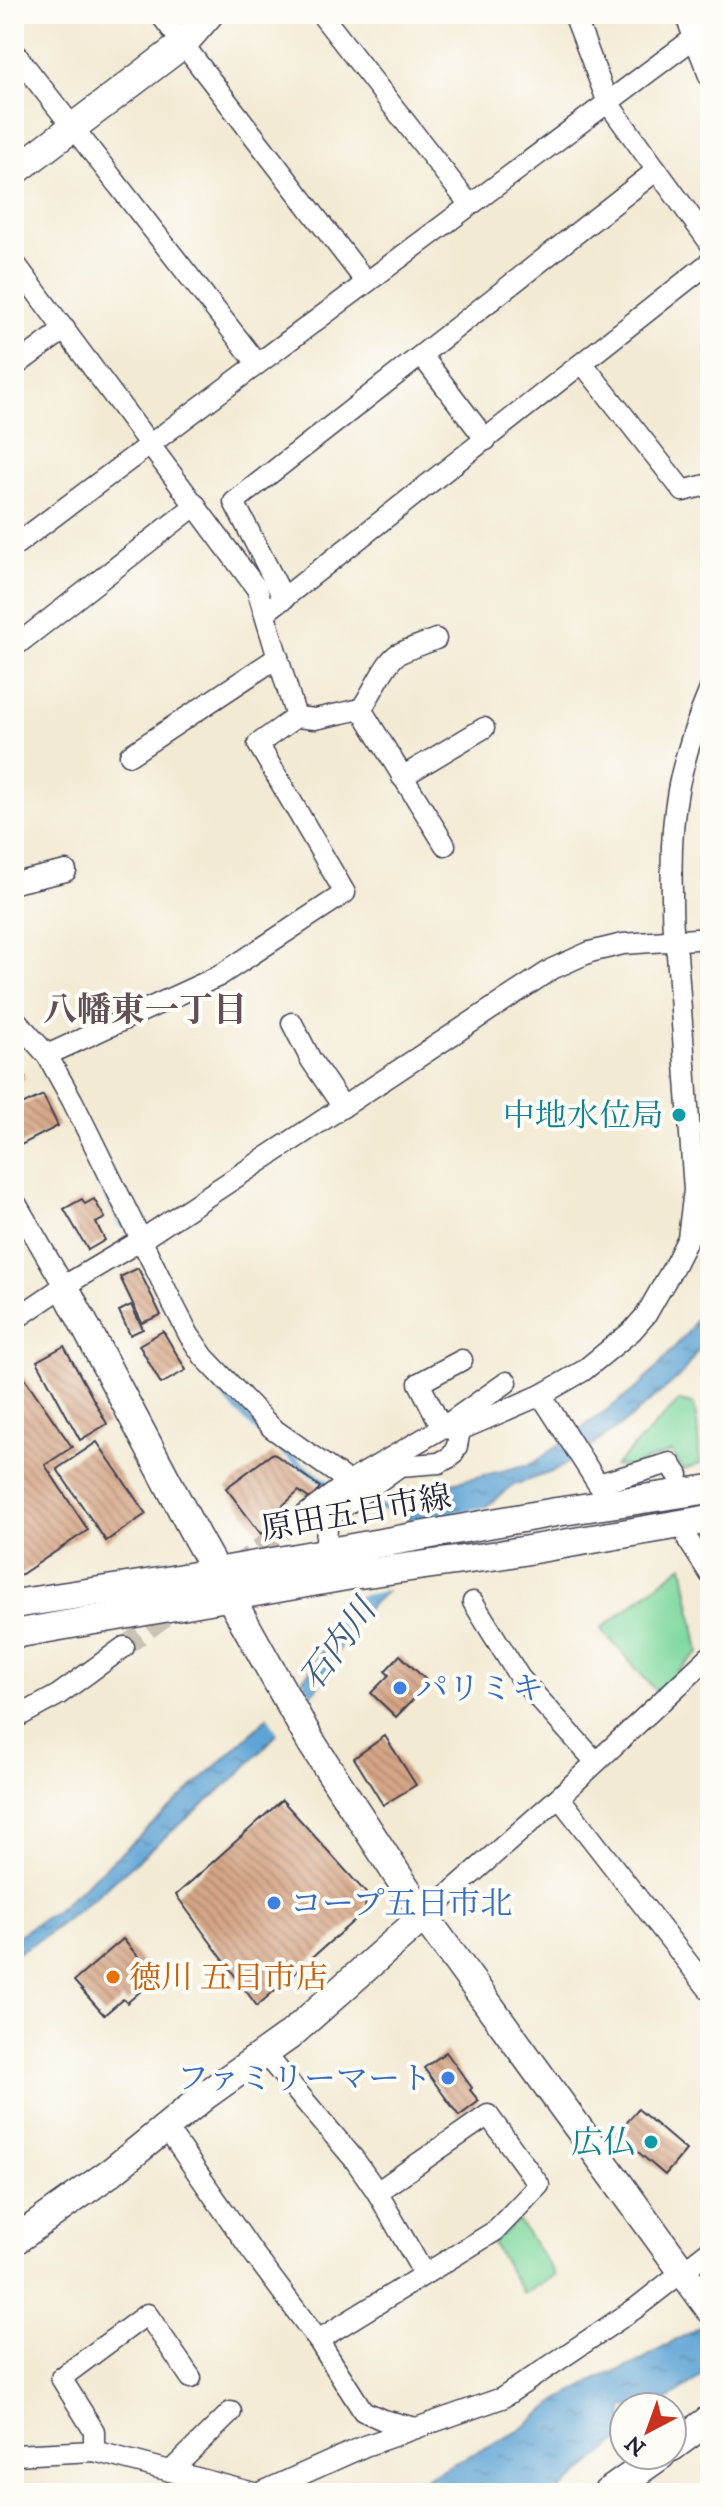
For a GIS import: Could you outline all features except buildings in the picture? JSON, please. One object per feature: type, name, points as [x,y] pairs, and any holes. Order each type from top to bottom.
[{"type":"street","points":[[160,14],[366,282]]},
{"type":"street","points":[[14,172],[183,44],[209,14]]},
{"type":"street","points":[[321,14],[470,205]]},
{"type":"street","points":[[574,14],[608,103],[710,243]]},
{"type":"street","points":[[685,14],[710,78]]},
{"type":"street","points":[[14,546],[694,38]]},
{"type":"street","points":[[14,52],[257,363]]},
{"type":"street","points":[[284,599],[234,502],[657,170]]},
{"type":"street","points":[[14,262],[257,589],[296,717]]},
{"type":"street","points":[[266,612],[710,262]]},
{"type":"street","points":[[14,367],[65,329]]},
{"type":"street","points":[[422,356],[486,440]]},
{"type":"street","points":[[583,364],[683,491],[710,484]]},
{"type":"street","points":[[14,647],[196,505]]},
{"type":"street","points":[[47,1055],[219,976],[345,893],[258,744],[296,717],[315,719],[361,709],[375,690],[383,670],[396,655],[436,639]]},
{"type":"street","points":[[130,755],[278,657]]},
{"type":"street","points":[[451,1429],[545,1402],[632,1331],[660,1293],[688,1238],[694,1190],[693,1160],[677,954],[680,939],[670,846],[674,805],[683,764],[710,689]]},
{"type":"street","points":[[361,709],[445,845]]},
{"type":"street","points":[[402,777],[484,728]]},
{"type":"street","points":[[14,883],[66,871]]},
{"type":"street","points":[[14,1320],[64,1286],[136,1244],[552,969],[590,952],[623,944],[710,938]]},
{"type":"street","points":[[14,1018],[47,1055],[72,1100],[136,1244],[204,1357],[272,1428],[347,1493]]},
{"type":"street","points":[[292,1023],[311,1060],[343,1107]]},
{"type":"street","points":[[14,1200],[64,1286],[215,1571],[304,1730],[424,1916],[696,2290]]},
{"type":"street","points":[[325,1551],[328,1518],[347,1493],[400,1466],[439,1463],[452,1456],[457,1446],[451,1429],[419,1383],[462,1360]]},
{"type":"street","points":[[293,1524],[451,1429],[507,1382]]},
{"type":"street","points":[[545,1402],[598,1484],[670,1463],[678,1475]]},
{"type":"street","name":"原田五日市線","points":[[14,1604],[708,1489]]},
{"type":"street","name":"原田五日市線","points":[[14,1634],[352,1575],[499,1555],[710,1519]]},
{"type":"street","points":[[688,1540],[710,1574]]},
{"type":"street","points":[[473,1602],[520,1678],[596,1762]]},
{"type":"street","points":[[14,1719],[58,1695],[124,1647]]},
{"type":"street","points":[[14,2241],[111,2172],[216,2087],[265,2054],[559,1797],[710,1656]]},
{"type":"street","points":[[559,1797],[710,1991]]},
{"type":"street","points":[[265,2054],[354,2159],[377,2192],[424,2274]]},
{"type":"street","points":[[318,2340],[495,2231],[539,2185],[488,2115],[377,2192]]},
{"type":"street","points":[[167,2129],[318,2340],[363,2411],[417,2429]]},
{"type":"street","points":[[696,2290],[710,2250]]},
{"type":"street","points":[[14,2455],[94,2451],[257,2493],[365,2446],[502,2398],[636,2308],[696,2290]]},
{"type":"street","points":[[94,2451],[94,2431],[61,2378],[147,2314],[191,2378]]},
{"type":"street","points":[[171,2471],[231,2412]]},
{"type":"street","points":[[688,2435],[710,2419]]},
{"type":"street","points":[[607,2493],[638,2471]]},
{"type":"green space","points":[[679,1401],[693,1404],[700,1464],[684,1470],[671,1452],[630,1467],[615,1466]]},
{"type":"green space","points":[[683,1565],[699,1652],[656,1691],[601,1629]]},
{"type":"green space","points":[[518,2220],[555,2275],[523,2294],[492,2242]]},
{"type":"water","points":[[710,825],[710,964],[700,874],[704,839]]},
{"type":"water","name":"石内川","points":[[710,1294],[710,1341],[696,1353],[682,1374],[627,1421],[557,1470],[514,1485],[440,1541],[354,1621],[325,1676],[301,1709],[238,1775],[90,1901],[48,1934],[14,1955],[14,1938],[59,1908],[131,1844],[254,1731],[310,1671],[329,1637],[428,1489],[534,1463],[641,1385],[689,1331]]},
{"type":"water","points":[[710,2321],[710,2370],[680,2391],[608,2391],[608,2450],[557,2493],[481,2493],[481,2484],[452,2493],[402,2493],[519,2431],[557,2401],[601,2377],[632,2365]]},
{"type":"pier","points":[[493,1506],[442,1544],[393,1590],[351,1597],[403,1521]]},
{"type":"pier","points":[[300,1676],[313,1699],[280,1737],[266,1713]]},
{"type":"waterway","points":[[78,1135],[123,1225]]},
{"type":"waterway","points":[[198,1365],[261,1432],[334,1488]]},
{"type":"waterway","points":[[358,1503],[417,1515]]},
{"type":"tunnel","points":[[234,1567],[293,1524]]},
{"type":"tunnel","points":[[124,1647],[175,1609]]},
{"type":"place","name":"中地水位局","points":[[679,1115]]},
{"type":"place","name":"パリミキ","points":[[400,1688]]},
{"type":"place","name":"コープ五日市北","points":[[274,1903]]},
{"type":"place","name":"徳川 五日市店","points":[[113,1977]]},
{"type":"place","name":"ファミリーマート","points":[[448,2078]]},
{"type":"place","name":"広仏","points":[[651,2142]]},
{"type":"district","name":"八幡東一丁目","points":[[145,1009]]}]
